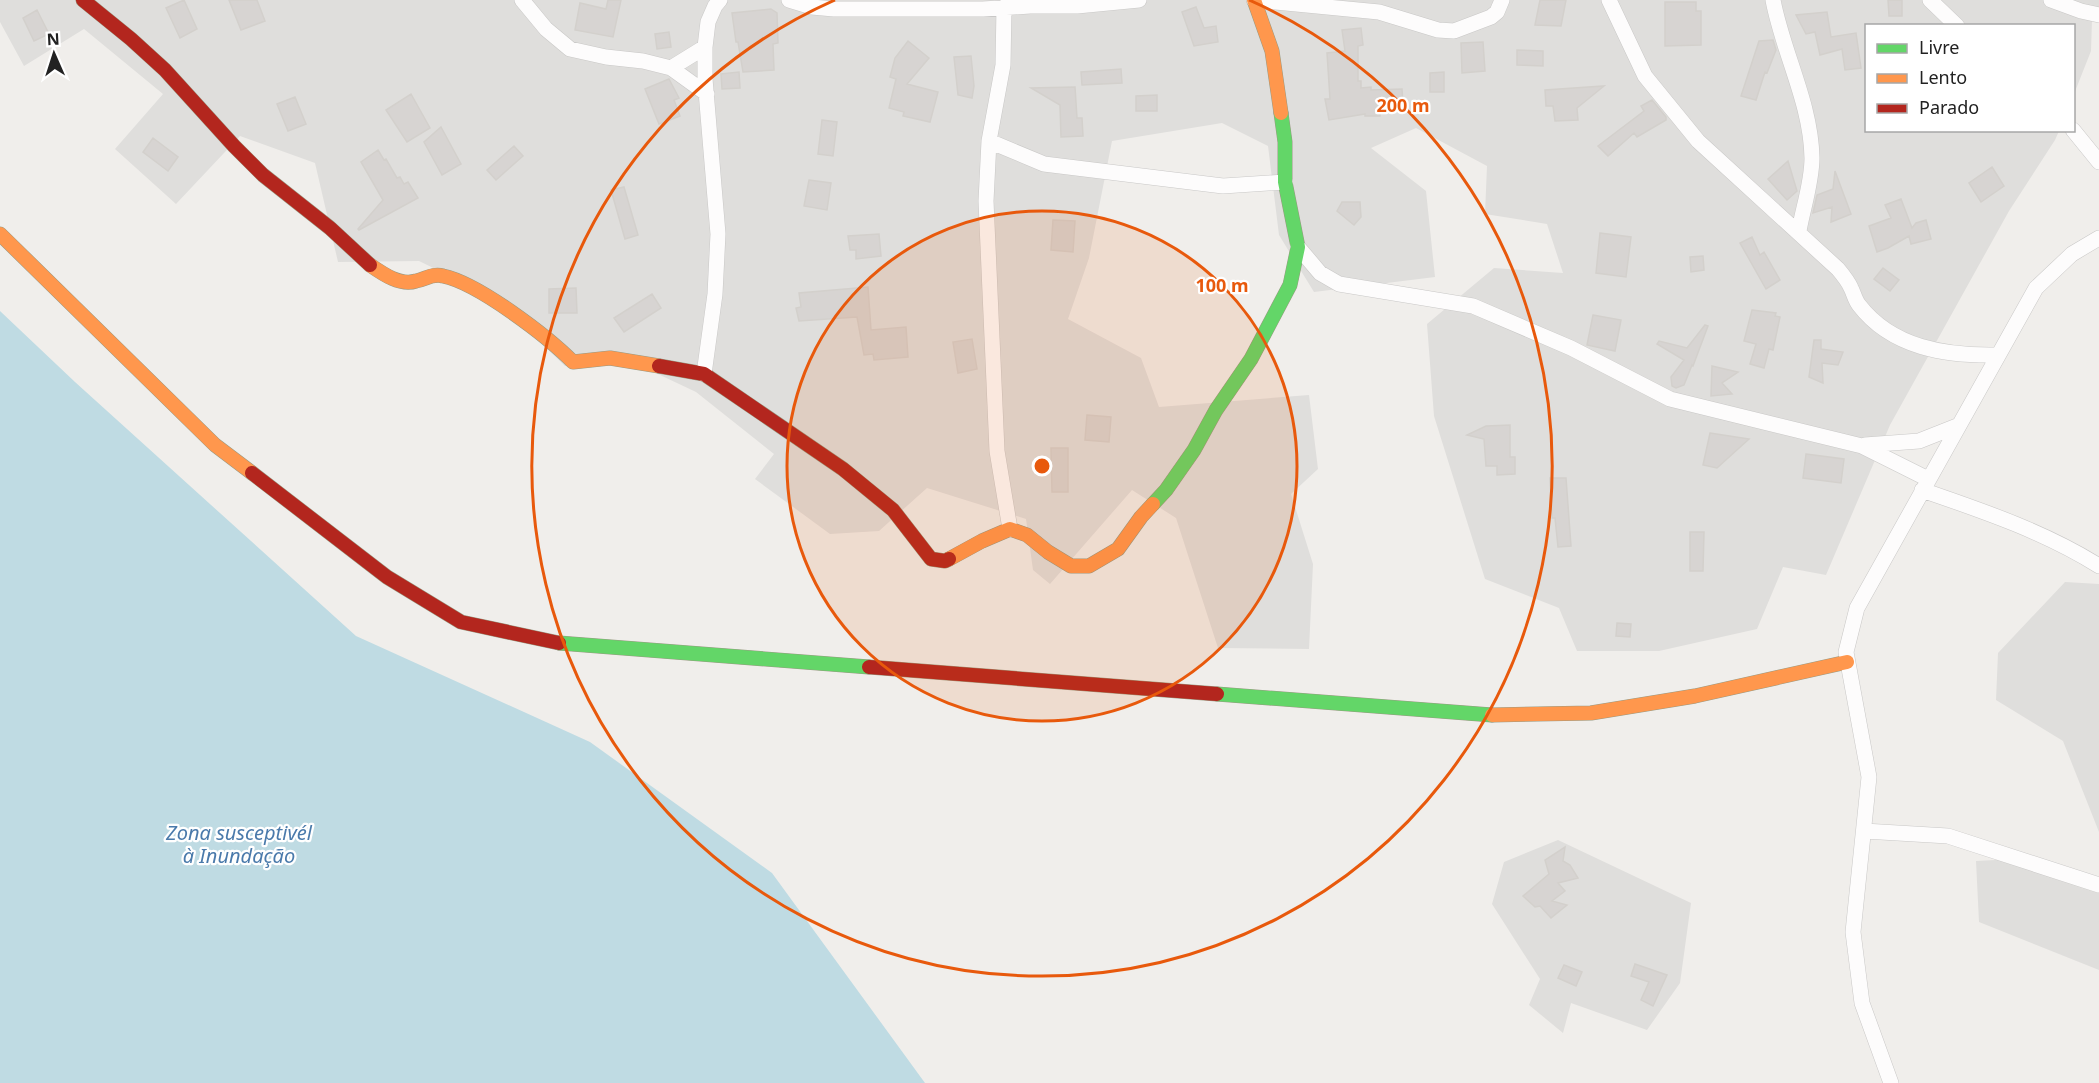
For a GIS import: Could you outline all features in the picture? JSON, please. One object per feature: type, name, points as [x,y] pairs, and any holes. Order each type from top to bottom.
[{"type":"street","points":[[83,0],[117,26],[175,80],[242,155],[334,232],[357,256],[393,279],[415,283],[432,276],[442,275],[456,280],[480,293],[550,340],[573,362],[610,358],[704,374],[843,469],[892,510],[931,559],[945,561],[1010,529],[1027,535],[1048,552],[1071,566],[1089,566],[1118,549],[1141,517],[1166,490],[1251,359],[1290,285],[1298,247],[1285,182],[1285,142],[1272,51],[1254,0],[1379,12],[1438,30],[1454,31],[1491,16],[1497,12],[1502,0]]},
{"type":"street","points":[[522,0],[546,28],[570,49],[606,57],[643,61],[670,68],[707,94]]},
{"type":"street","points":[[704,374],[716,294],[718,234],[705,47],[708,22],[720,0]]},
{"type":"street","points":[[789,0],[812,7],[834,9],[941,4],[983,9],[1077,6],[1139,0]]},
{"type":"street","points":[[1609,0],[1645,76],[1690,132],[1838,269],[1851,287],[1857,303],[1874,322],[1894,336],[1921,348],[1964,356],[1997,355]]},
{"type":"street","points":[[1773,0],[1807,121],[1812,158],[1809,185],[1798,231]]},
{"type":"street","points":[[1930,0],[1955,24]]},
{"type":"street","points":[[2051,0],[2099,15]]},
{"type":"street","points":[[1004,7],[1003,65],[989,141],[986,201],[997,451],[1010,529]]},
{"type":"street","points":[[670,68],[705,47]]},
{"type":"street","points":[[2075,132],[2099,162]]},
{"type":"street","points":[[989,141],[1044,164],[1223,186],[1285,182]]},
{"type":"street","points":[[0,234],[216,446],[387,577],[461,622],[556,643],[1498,716],[1591,713],[1695,696],[1847,662]]},
{"type":"street","points":[[1891,1083],[1862,1003],[1853,932],[1869,777],[1846,652],[1857,608],[2036,288],[2072,254],[2099,238]]},
{"type":"street","points":[[1298,247],[1320,273],[1339,284],[1473,306],[1571,348],[1670,399],[1862,446],[1925,484],[2069,548],[2099,566]]},
{"type":"street","points":[[1862,446],[1919,441],[1957,426]]},
{"type":"street","points":[[1864,831],[1948,837],[2099,885]]},
{"type":"shaded area","points":[[0,0],[2099,0],[2099,19],[2092,19],[2091,51],[2075,91],[2075,24],[1865,24],[1865,132],[2059,132],[2009,211],[1890,425],[1826,575],[1783,567],[1757,629],[1659,651],[1577,651],[1559,608],[1485,579],[1434,416],[1427,324],[1494,268],[1563,273],[1547,224],[1485,214],[1487,166],[1416,128],[1371,148],[1426,191],[1435,277],[1314,292],[1279,235],[1268,146],[1222,123],[1112,141],[1089,258],[1068,319],[1141,358],[1159,407],[1309,395],[1318,469],[1291,494],[1313,564],[1309,649],[1218,648],[1176,518],[1132,490],[1050,584],[1033,570],[1026,519],[927,488],[879,531],[830,534],[755,479],[774,454],[696,392],[641,366],[565,366],[493,297],[419,261],[338,262],[315,163],[240,136],[176,204],[115,149],[163,94],[84,29],[24,66],[0,22]]},
{"type":"shaded area","points":[[2065,582],[2099,584],[2099,832],[2063,741],[1996,700],[1998,653]]},
{"type":"shaded area","points":[[1558,840],[1691,903],[1680,983],[1647,1030],[1571,1003],[1563,1033],[1529,1005],[1540,979],[1492,904],[1504,862]]},
{"type":"shaded area","points":[[2035,858],[2099,892],[2099,970],[1979,922],[1976,861]]},
{"type":"water","name":"Zona susceptivél à Inundação","points":[[0,311],[75,382],[356,636],[590,742],[772,873],[925,1083],[0,1083]]},
{"type":"building","points":[[184,0],[197,29],[180,38],[166,8]]},
{"type":"building","points":[[229,0],[257,0],[265,21],[241,30]]},
{"type":"building","points":[[608,0],[621,0],[613,37],[575,30],[580,3],[606,9]]},
{"type":"building","points":[[1540,0],[1566,0],[1561,26],[1535,25]]},
{"type":"building","points":[[1888,0],[1902,0],[1902,16],[1889,16]]},
{"type":"building","points":[[1665,2],[1696,2],[1696,11],[1701,11],[1701,45],[1665,46]]},
{"type":"building","points":[[1196,7],[1204,28],[1216,26],[1218,42],[1194,46],[1182,12]]},
{"type":"building","points":[[771,9],[777,13],[778,43],[773,44],[774,70],[743,72],[732,13]]},
{"type":"building","points":[[37,10],[49,34],[34,41],[23,18]]},
{"type":"building","points":[[1827,12],[1831,37],[1856,33],[1861,68],[1845,70],[1842,49],[1820,55],[1815,32],[1806,34],[1796,15]]},
{"type":"building","points":[[1361,28],[1363,45],[1358,46],[1358,81],[1361,81],[1361,88],[1402,89],[1403,104],[1380,105],[1380,116],[1365,116],[1365,114],[1329,120],[1325,99],[1330,99],[1327,53],[1345,51],[1342,30]]},
{"type":"building","points":[[669,32],[671,47],[657,49],[655,34]]},
{"type":"building","points":[[1773,40],[1776,50],[1767,73],[1765,72],[1756,100],[1741,96],[1759,41]]},
{"type":"building","points":[[908,41],[929,58],[907,84],[938,92],[930,122],[903,116],[904,112],[889,108],[896,79],[890,77],[895,58]]},
{"type":"building","points":[[1483,42],[1485,71],[1462,73],[1461,43]]},
{"type":"building","points":[[1517,50],[1543,51],[1543,66],[1517,65]]},
{"type":"building","points":[[971,56],[974,86],[972,98],[958,95],[954,57]]},
{"type":"building","points":[[1121,69],[1122,83],[1082,85],[1081,72]]},
{"type":"building","points":[[739,72],[740,88],[722,89],[721,74]]},
{"type":"building","points":[[1444,72],[1444,92],[1430,92],[1430,73]]},
{"type":"building","points":[[669,79],[679,98],[674,100],[680,116],[659,124],[645,89]]},
{"type":"building","points":[[1604,86],[1577,108],[1578,120],[1555,121],[1553,106],[1546,106],[1545,90]]},
{"type":"building","points":[[1075,87],[1077,118],[1082,118],[1083,136],[1061,137],[1060,105],[1031,88]]},
{"type":"building","points":[[411,94],[430,128],[407,142],[386,110]]},
{"type":"building","points":[[1157,95],[1157,111],[1136,111],[1136,96]]},
{"type":"building","points":[[295,97],[306,124],[288,131],[277,104]]},
{"type":"building","points":[[1652,100],[1666,120],[1637,137],[1634,133],[1608,156],[1598,146],[1644,111],[1641,106]]},
{"type":"building","points":[[822,120],[837,122],[833,156],[818,154]]},
{"type":"building","points":[[441,127],[461,164],[442,175],[424,142]]},
{"type":"building","points":[[153,138],[178,157],[168,171],[143,152]]},
{"type":"building","points":[[514,146],[523,156],[496,180],[487,170]]},
{"type":"building","points":[[378,150],[397,178],[400,177],[404,184],[408,182],[418,198],[359,230],[383,200],[361,162]]},
{"type":"building","points":[[1788,161],[1797,191],[1787,200],[1768,179]]},
{"type":"building","points":[[1992,167],[2004,186],[1981,202],[1969,183]]},
{"type":"building","points":[[1835,171],[1851,214],[1831,222],[1832,207],[1813,213],[1817,195],[1833,189]]},
{"type":"building","points":[[809,180],[831,183],[827,210],[804,206]]},
{"type":"building","points":[[624,187],[638,235],[625,239],[611,190]]},
{"type":"building","points":[[1901,199],[1912,228],[1916,223],[1926,220],[1931,239],[1911,244],[1909,236],[1877,252],[1869,226],[1891,218],[1885,205]]},
{"type":"building","points":[[1342,202],[1360,202],[1361,217],[1354,225],[1337,211]]},
{"type":"building","points":[[1053,220],[1075,221],[1073,252],[1051,250]]},
{"type":"building","points":[[1600,233],[1631,237],[1626,277],[1596,273]]},
{"type":"building","points":[[879,234],[881,256],[856,259],[856,250],[850,250],[848,236]]},
{"type":"building","points":[[1752,237],[1760,255],[1764,252],[1780,280],[1766,289],[1740,243]]},
{"type":"building","points":[[1703,256],[1704,270],[1691,272],[1690,257]]},
{"type":"building","points":[[1883,268],[1899,280],[1890,291],[1874,279]]},
{"type":"building","points":[[868,287],[871,330],[906,327],[908,357],[874,360],[873,354],[864,355],[857,317],[799,321],[796,308],[801,307],[799,293]]},
{"type":"building","points":[[576,288],[577,313],[549,313],[549,289]]},
{"type":"building","points":[[652,294],[661,308],[624,332],[614,318]]},
{"type":"building","points":[[1752,310],[1776,313],[1775,316],[1780,317],[1773,350],[1769,349],[1764,368],[1750,364],[1756,344],[1744,341]]},
{"type":"building","points":[[1593,315],[1621,320],[1615,351],[1587,345]]},
{"type":"building","points":[[1705,325],[1708,326],[1684,385],[1676,388],[1672,386],[1671,377],[1684,360],[1657,344],[1659,341],[1687,348]]},
{"type":"building","points":[[972,339],[977,369],[958,373],[953,342]]},
{"type":"building","points":[[1814,340],[1821,340],[1821,349],[1843,352],[1838,365],[1822,363],[1823,383],[1809,377]]},
{"type":"building","points":[[1712,366],[1738,372],[1722,383],[1732,394],[1711,396]]},
{"type":"building","points":[[1087,415],[1111,417],[1109,442],[1085,440]]},
{"type":"building","points":[[1510,425],[1510,457],[1515,457],[1515,474],[1497,475],[1497,466],[1486,466],[1484,439],[1467,435],[1486,426]]},
{"type":"building","points":[[1710,433],[1749,439],[1717,468],[1703,465]]},
{"type":"building","points":[[1051,448],[1068,448],[1068,492],[1052,492]]},
{"type":"building","points":[[1806,454],[1844,459],[1841,483],[1803,478]]},
{"type":"building","points":[[1550,478],[1566,478],[1571,546],[1558,547],[1555,518],[1552,518]]},
{"type":"building","points":[[1690,532],[1704,532],[1703,571],[1690,571]]},
{"type":"building","points":[[1617,623],[1631,624],[1630,637],[1616,636]]},
{"type":"building","points":[[1565,847],[1563,861],[1570,865],[1578,878],[1558,883],[1565,891],[1552,901],[1567,905],[1551,918],[1540,906],[1535,907],[1523,896],[1549,874],[1545,860]]},
{"type":"building","points":[[1635,964],[1667,975],[1653,1006],[1641,1000],[1649,982],[1631,976]]},
{"type":"building","points":[[1564,965],[1582,972],[1576,986],[1558,978]]},
{"type":"traffic: fast","points":[[1153,504],[1166,490],[1194,450],[1216,410],[1251,359],[1290,285],[1298,247],[1285,182],[1285,142],[1281,113]]},
{"type":"traffic: fast","points":[[559,643],[869,667]]},
{"type":"traffic: fast","points":[[1217,694],[1492,715]]},
{"type":"traffic: slow","points":[[1254,0],[1272,51],[1281,113]]},
{"type":"traffic: slow","points":[[0,234],[215,445],[252,473]]},
{"type":"traffic: slow","points":[[370,265],[404,282],[436,275],[458,281],[493,299],[547,339],[573,362],[610,358],[659,366]]},
{"type":"traffic: slow","points":[[949,559],[1010,529],[1027,535],[1048,552],[1071,566],[1089,566],[1118,549],[1153,504]]},
{"type":"traffic: slow","points":[[1492,715],[1591,713],[1695,696],[1847,662]]},
{"type":"traffic: jam","points":[[83,0],[165,70],[263,175],[330,228],[370,265]]},
{"type":"traffic: jam","points":[[659,366],[704,374],[843,469],[893,510],[931,559],[945,561],[949,559]]},
{"type":"traffic: jam","points":[[252,473],[387,577],[461,622],[559,643]]},
{"type":"traffic: jam","points":[[869,667],[1217,694]]}]
